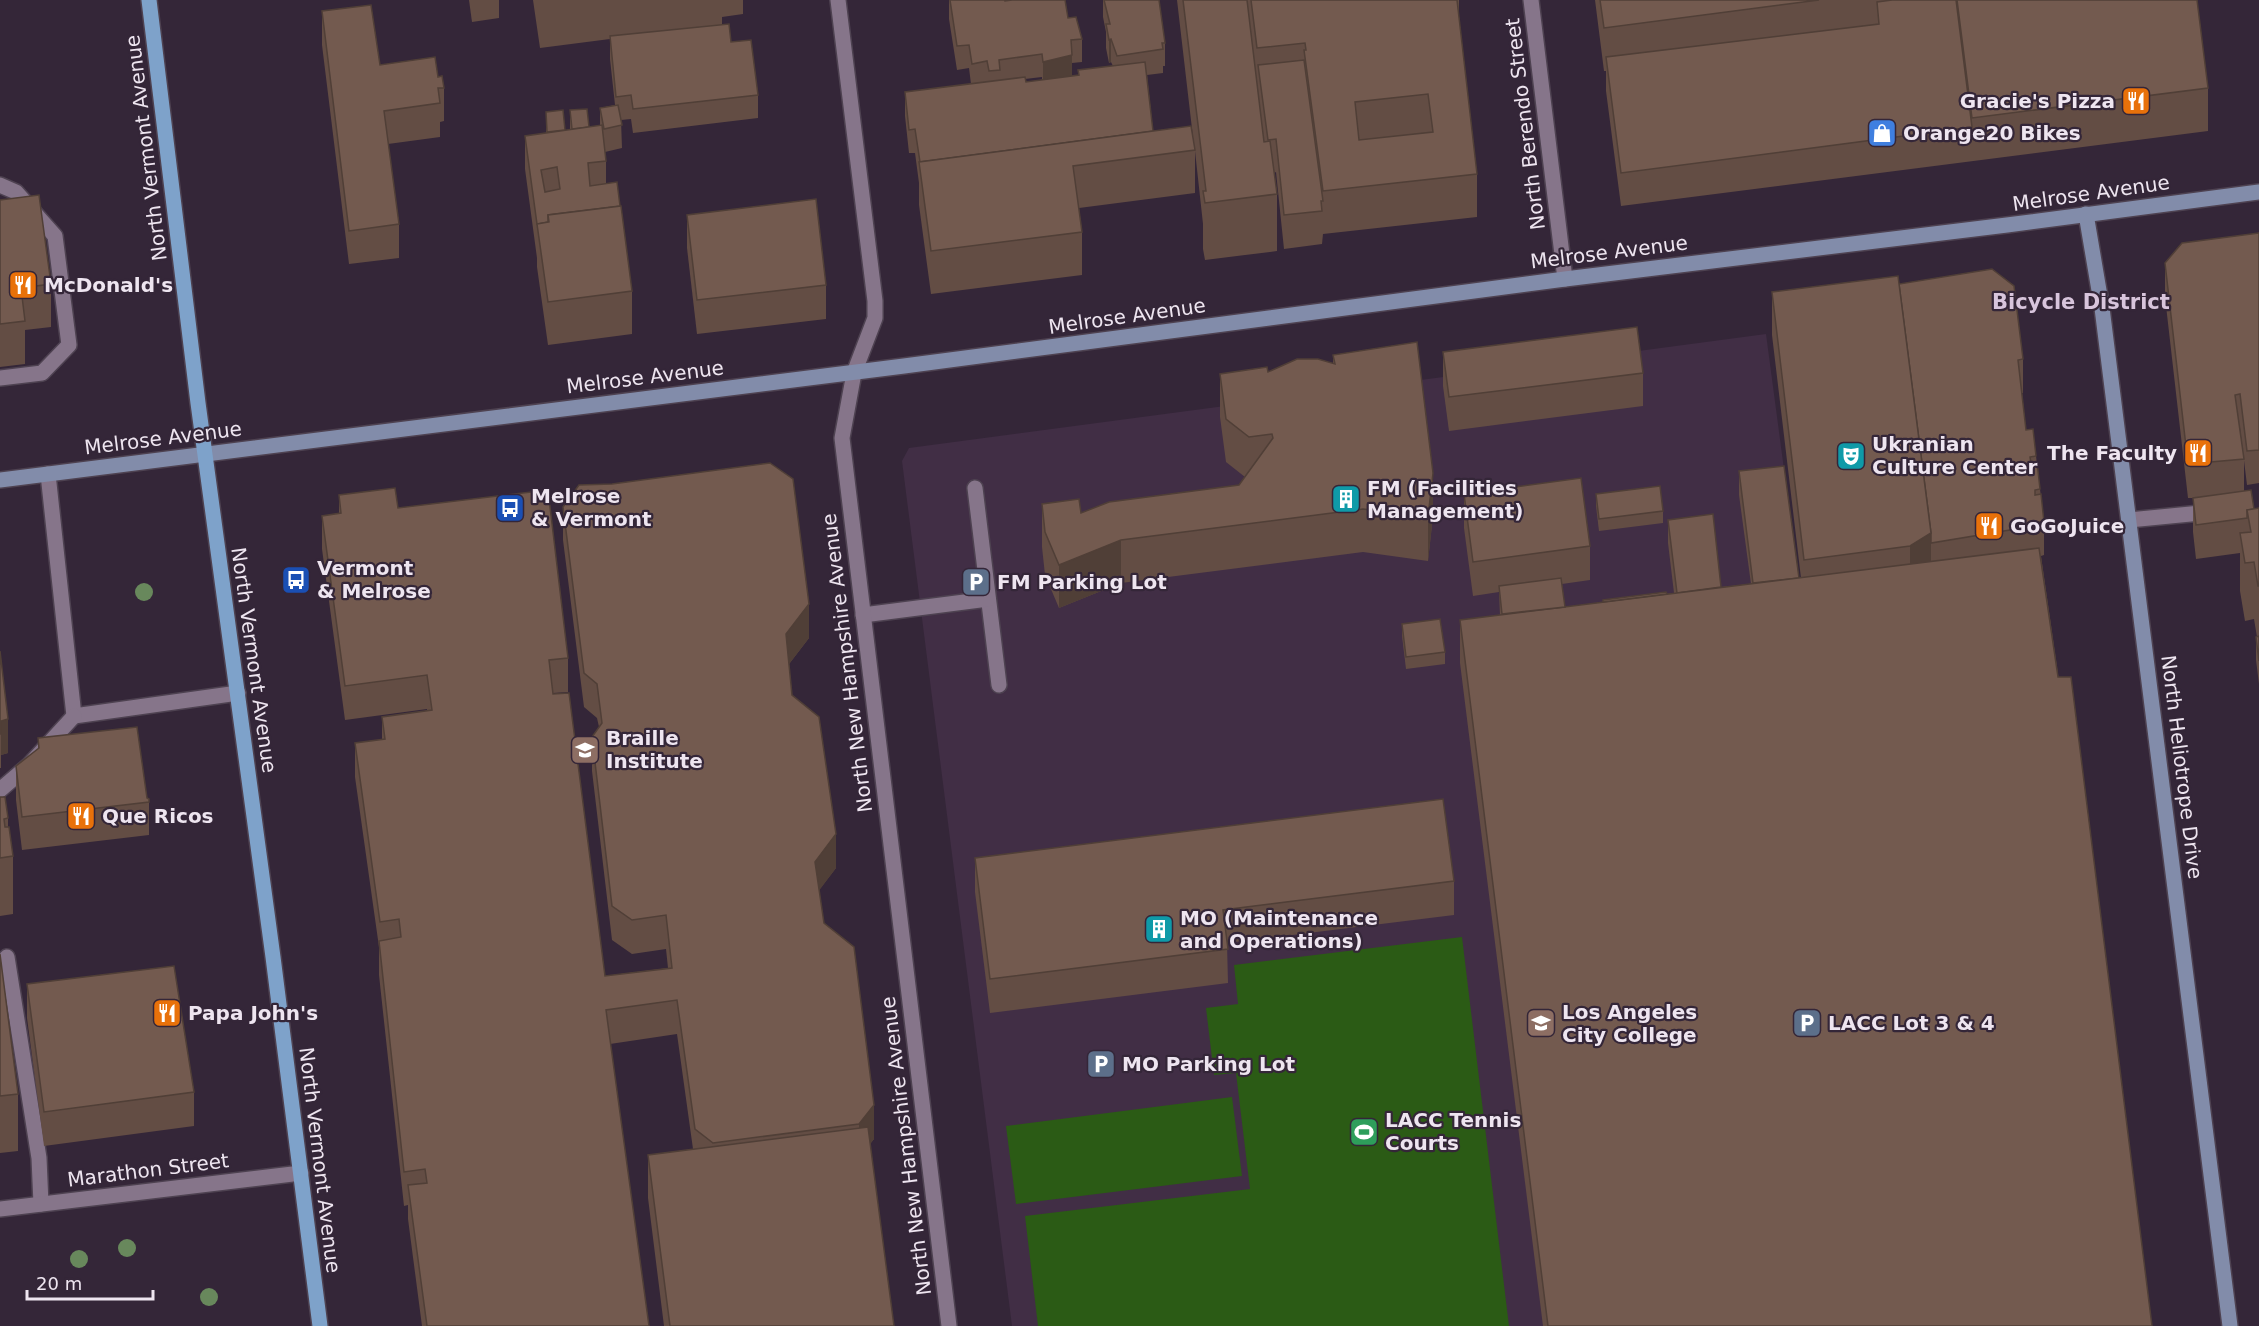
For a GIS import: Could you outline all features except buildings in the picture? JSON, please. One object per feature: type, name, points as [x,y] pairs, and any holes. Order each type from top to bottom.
[{"type":"main road","name":"North Vermont Avenue","points":[[149,0],[205,453],[320,1326]]},
{"type":"main road","name":"Melrose Avenue","points":[[0,480],[854,373],[1565,279],[2259,192]]},
{"type":"main road","name":"North Heliotrope Drive","points":[[2086,214],[2100,300],[2129,520],[2230,1326]]},
{"type":"street","name":"North New Hampshire Avenue","points":[[838,0],[875,302],[875,318],[854,373],[842,438],[949,1326]]},
{"type":"street","name":"North Berendo Street","points":[[1531,0],[1565,279]]},
{"type":"street","points":[[0,185],[16,192],[55,236],[69,345],[42,374],[0,378]]},
{"type":"street","points":[[48,474],[74,716]]},
{"type":"street","points":[[975,488],[999,685]]},
{"type":"street","points":[[2129,520],[2226,511]]},
{"type":"street","points":[[863,615],[988,599]]},
{"type":"street","points":[[0,790],[29,765],[74,716],[238,693]]},
{"type":"street","points":[[7,957],[39,1158],[41,1204]]},
{"type":"street","name":"Marathon Street","points":[[0,1209],[301,1173]]},
{"type":"shaded area","name":"Los Angeles City College","points":[[1766,334],[1804,620],[2147,1326],[1012,1326],[902,461],[909,448]]},
{"type":"green space","name":"LACC Tennis Courts","points":[[1462,937],[1509,1326],[1038,1326],[1025,1216],[1250,1189],[1236,1073],[1214,1075],[1206,1008],[1238,1004],[1234,965]]},
{"type":"green space","points":[[1232,1097],[1242,1176],[1016,1204],[1006,1126]]},
{"type":"place","name":"Gracie's Pizza","points":[[2136,101]]},
{"type":"place","name":"Orange20 Bikes","points":[[1882,133]]},
{"type":"place","name":"McDonald's","points":[[23,285]]},
{"type":"place","name":"The Faculty","points":[[2198,453]]},
{"type":"place","name":"Ukranian Culture Center","points":[[1851,456]]},
{"type":"place","name":"FM (Facilities Management)","points":[[1346,499]]},
{"type":"place","name":"Melrose & Vermont","points":[[510,508]]},
{"type":"place","name":"GoGoJuice","points":[[1989,526]]},
{"type":"place","name":"Vermont & Melrose","points":[[296,580]]},
{"type":"place","name":"FM Parking Lot","points":[[976,582]]},
{"type":"place","name":"Braille Institute","points":[[585,750]]},
{"type":"place","name":"Que Ricos","points":[[81,816]]},
{"type":"place","name":"MO (Maintenance and Operations)","points":[[1159,929]]},
{"type":"place","name":"Papa John's","points":[[167,1013]]},
{"type":"place","name":"Los Angeles City College","points":[[1541,1023]]},
{"type":"place","name":"LACC Lot 3 & 4","points":[[1807,1023]]},
{"type":"place","name":"MO Parking Lot","points":[[1101,1064]]},
{"type":"place","name":"LACC Tennis Courts","points":[[1364,1132]]},
{"type":"district","name":"Bicycle District","points":[[2081,302]]}]
